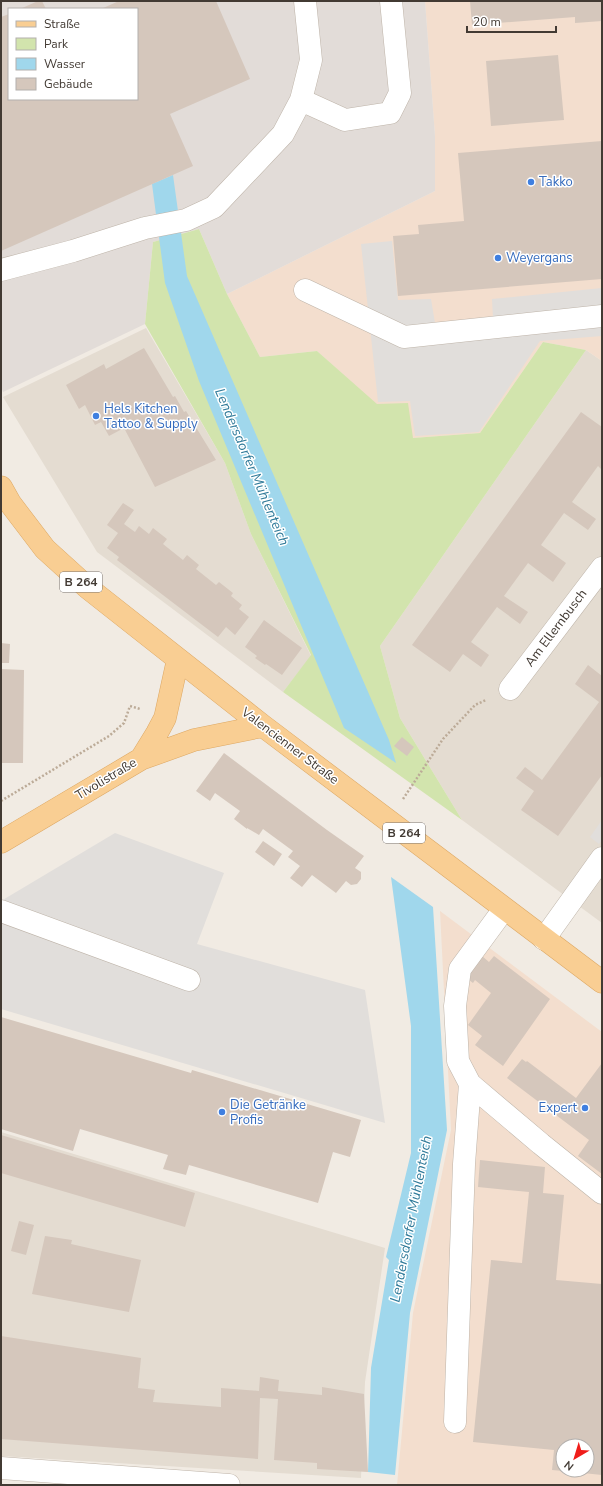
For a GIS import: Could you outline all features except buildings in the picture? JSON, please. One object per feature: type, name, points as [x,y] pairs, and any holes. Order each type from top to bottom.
[{"type":"main road","name":"Valencienner Straße","points":[[4,499],[45,549],[88,588],[263,726],[602,982]]},
{"type":"main road","name":"Tivolistraße","points":[[1,842],[141,759],[165,718],[178,660]]},
{"type":"main road","points":[[141,759],[194,740],[263,726]]},
{"type":"street","points":[[1,270],[72,251],[145,228],[186,220],[214,207],[283,134],[301,100],[311,60],[305,1]]},
{"type":"street","points":[[301,100],[345,120],[390,114],[400,93],[391,1]]},
{"type":"street","points":[[305,290],[404,337],[602,316]]},
{"type":"street","name":"Am Ellernbusch","points":[[510,689],[602,568]]},
{"type":"street","points":[[544,939],[602,858]]},
{"type":"street","points":[[504,909],[460,969],[455,1006],[458,1061],[470,1084],[602,1193]]},
{"type":"street","points":[[1,912],[188,980]]},
{"type":"street","points":[[455,1422],[464,1164],[470,1084]]},
{"type":"street","points":[[1,1468],[167,1483],[229,1485]]},
{"type":"path","points":[[389,821],[443,739],[475,705],[510,689]]},
{"type":"path","points":[[1,802],[109,736],[124,723],[130,706],[165,718]]},
{"type":"shaded area","points":[[1,1],[425,1],[435,136],[435,191],[227,294],[199,229],[153,242],[145,324],[3,392],[1,387]]},
{"type":"shaded area","points":[[425,1],[602,1],[602,361],[586,350],[543,342],[480,433],[413,438],[317,351],[260,357],[227,294],[435,191],[435,136]]},
{"type":"shaded area","points":[[392,241],[398,300],[431,299],[435,323],[493,318],[492,299],[602,288],[602,336],[540,341],[479,432],[415,436],[410,401],[378,402],[361,244]]},
{"type":"shaded area","points":[[146,328],[225,463],[251,534],[311,656],[283,692],[97,552],[3,397]]},
{"type":"shaded area","points":[[586,350],[602,361],[602,923],[462,820],[400,718],[380,646]]},
{"type":"shaded area","points":[[602,820],[602,840],[599,844],[590,837]]},
{"type":"shaded area","points":[[115,833],[224,873],[197,944],[365,990],[385,1123],[1,1009],[1,901]]},
{"type":"shaded area","points":[[440,911],[602,1032],[602,1485],[397,1485],[413,1313],[451,1130]]},
{"type":"shaded area","points":[[1,1132],[385,1248],[365,1382],[361,1478],[1,1456]]},
{"type":"green space","points":[[199,229],[227,294],[260,357],[317,351],[377,404],[408,403],[413,438],[480,433],[543,342],[586,350],[380,646],[400,718],[462,820],[283,692],[311,655],[251,534],[225,463],[145,324],[153,242]]},
{"type":"water","name":"Lendersdorfer Mühlenteich","points":[[173,175],[187,276],[389,740],[396,763],[344,728],[199,381],[165,283],[152,184]]},
{"type":"water","name":"Lendersdorfer Mühlenteich","points":[[391,877],[433,907],[447,1130],[410,1313],[395,1475],[368,1472],[371,1368],[389,1260],[386,1257],[411,1153],[411,1026]]},
{"type":"place","name":"Takko","points":[[531,182]]},
{"type":"place","name":"Weyergans","points":[[498,258]]},
{"type":"place","name":"Hels Kitchen Tattoo & Supply","points":[[96,416]]},
{"type":"place","name":"Expert","points":[[585,1108]]},
{"type":"place","name":"Die Getränke Profis","points":[[222,1112]]}]
